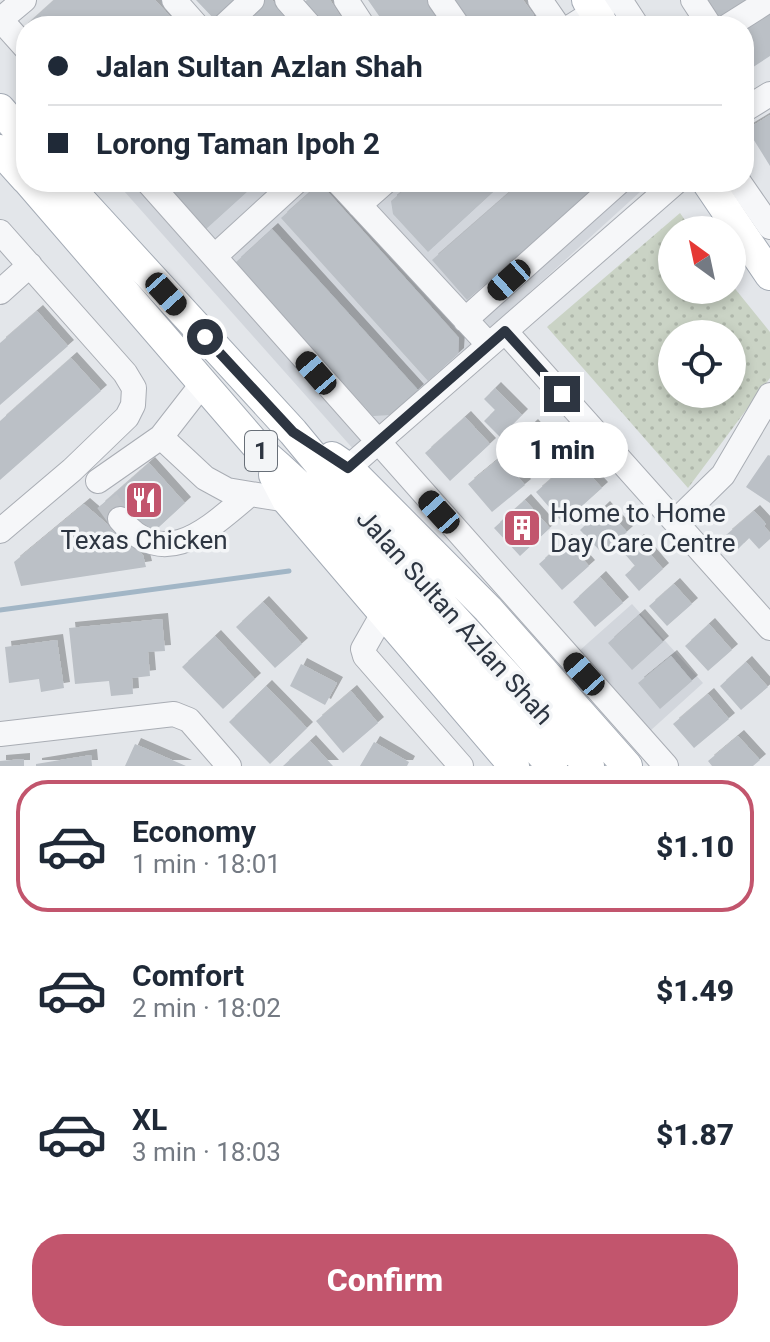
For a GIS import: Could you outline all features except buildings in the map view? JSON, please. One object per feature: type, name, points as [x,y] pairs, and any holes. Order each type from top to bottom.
[{"type":"main road","points":[[0,109],[16,127]]},
{"type":"main road","name":"Jalan Sultan Azlan Shah","points":[[0,150],[16,168]]},
{"type":"main road","name":"Jalan Sultan Azlan Shah","points":[[37,192],[262,452],[307,491],[513,701],[589,766]]},
{"type":"main road","name":"Jalan Sultan Azlan Shah","points":[[73,192],[293,432],[513,701],[552,766]]},
{"type":"main road","points":[[714,192],[770,275]]},
{"type":"main road","points":[[293,432],[348,468],[488,609],[627,766]]},
{"type":"main road","points":[[262,452],[287,500],[514,766]]},
{"type":"street","points":[[16,37],[0,20],[24,0]]},
{"type":"street","points":[[174,0],[188,16]]},
{"type":"street","points":[[235,16],[252,0]]},
{"type":"street","points":[[287,0],[301,16]]},
{"type":"street","points":[[744,16],[769,0]]},
{"type":"street","points":[[157,192],[666,766]]},
{"type":"street","points":[[215,256],[285,192]]},
{"type":"street","points":[[347,192],[465,320],[497,338],[676,521],[770,628]]},
{"type":"street","points":[[359,205],[374,192]]},
{"type":"street","points":[[465,320],[608,192]]},
{"type":"street","points":[[348,468],[665,192]]},
{"type":"street","points":[[746,192],[770,227]]},
{"type":"street","points":[[0,232],[125,373],[134,388],[133,405],[127,417],[72,470],[0,531]]},
{"type":"street","points":[[0,292],[30,265]]},
{"type":"street","points":[[108,500],[203,383]]},
{"type":"street","points":[[676,521],[723,475],[770,395]]},
{"type":"street","points":[[161,437],[205,478],[227,490],[287,500]]},
{"type":"street","points":[[72,470],[108,500],[145,542],[158,545],[178,542],[207,530],[249,495]]},
{"type":"street","points":[[384,612],[363,649],[365,656],[461,766]]},
{"type":"street","points":[[0,734],[174,714],[189,720],[229,766]]},
{"type":"shaded area","points":[[125,192],[640,192],[355,451]]},
{"type":"shaded area","points":[[632,604],[703,683],[650,731],[579,651]]},
{"type":"green space","points":[[658,232],[658,304],[746,302],[770,332],[770,378],[688,488],[547,327]]},
{"type":"waterway","points":[[0,610],[289,571]]},
{"type":"tunnel","points":[[107,501],[120,519]]},
{"type":"place","name":"Texas Chicken","points":[[144,500]]},
{"type":"place","name":"Home to Home Day Care Centre","points":[[522,528]]},
{"type":"route","points":[[205,337],[293,432],[348,468],[505,331],[562,394]]}]
